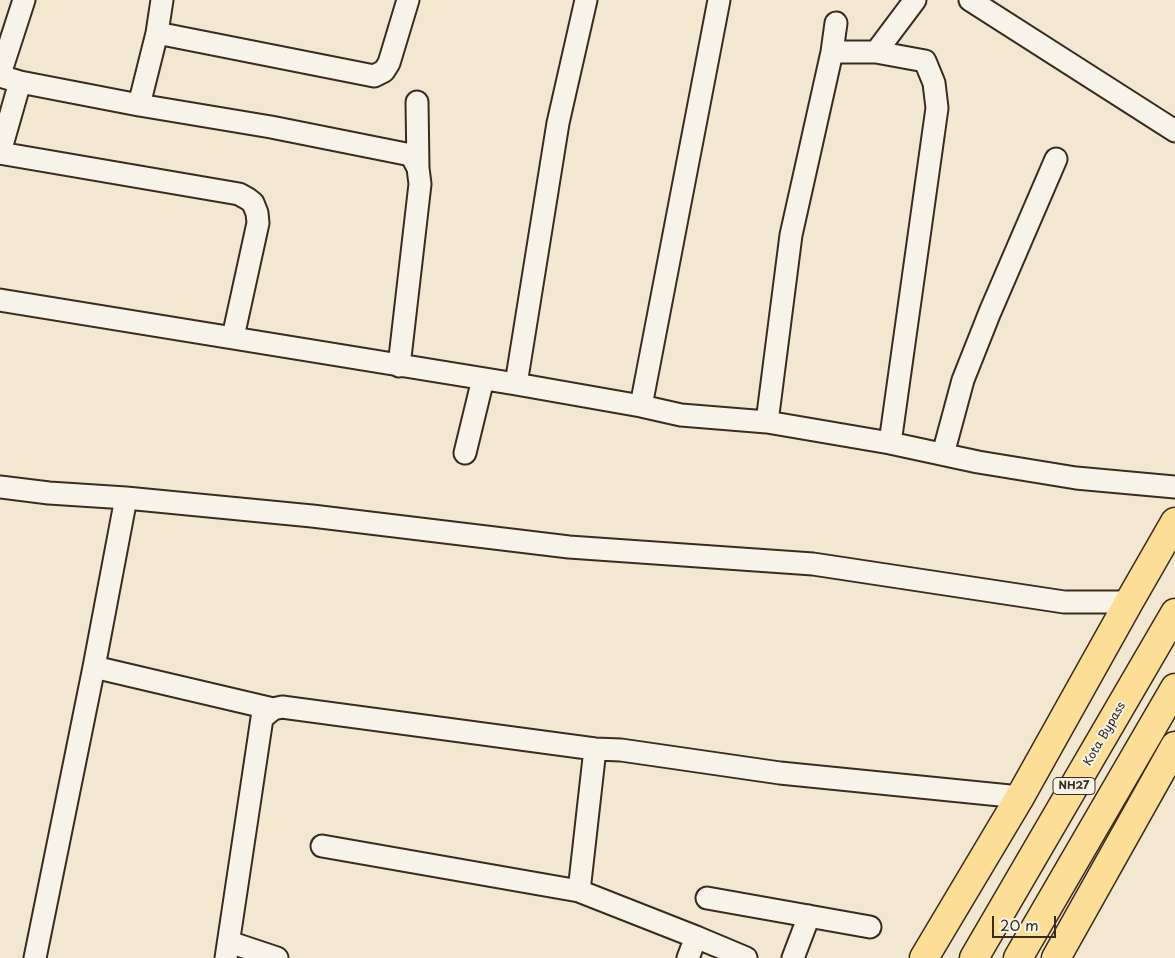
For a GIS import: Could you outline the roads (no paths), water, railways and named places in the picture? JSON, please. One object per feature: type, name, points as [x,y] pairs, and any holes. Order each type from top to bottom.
[{"type":"main road","points":[[924,958],[1020,797],[1128,602],[1175,522]]},
{"type":"main road","name":"Kota Bypass","points":[[974,958],[1175,613]]},
{"type":"main road","name":"NH27","points":[[1018,958],[1175,688]]},
{"type":"main road","points":[[1056,958],[1175,746]]},
{"type":"street","points":[[24,0],[7,77],[0,152],[239,194],[254,203],[258,223],[233,337]]},
{"type":"street","points":[[139,105],[157,33],[162,0]]},
{"type":"street","points":[[157,33],[374,76],[384,71],[389,63],[408,0]]},
{"type":"street","points":[[516,384],[558,123],[586,0]]},
{"type":"street","points":[[641,406],[719,0]]},
{"type":"street","points":[[876,52],[915,0]]},
{"type":"street","points":[[970,0],[1175,131]]},
{"type":"street","points":[[767,422],[791,235],[832,52],[836,23]]},
{"type":"street","points":[[832,52],[876,52],[925,61],[934,83],[937,108],[890,443]]},
{"type":"street","points":[[7,77],[139,105],[271,127],[411,155],[418,168]]},
{"type":"street","points":[[399,366],[420,184],[417,102]]},
{"type":"street","points":[[943,454],[963,380],[1056,159]]},
{"type":"street","points":[[0,300],[516,384],[681,415],[767,422],[890,443],[978,462],[1076,478],[1175,487]]},
{"type":"street","points":[[465,454],[482,379]]},
{"type":"street","points":[[0,487],[48,493],[126,498],[312,516],[578,548],[813,564],[1064,602],[1128,602]]},
{"type":"street","points":[[35,958],[126,498]]},
{"type":"street","points":[[94,667],[273,709],[282,707],[595,749],[621,750],[780,774],[1020,797]]},
{"type":"street","points":[[273,709],[262,718],[227,950],[277,958]]},
{"type":"street","points":[[579,891],[595,749]]},
{"type":"street","points":[[322,846],[579,891],[746,958]]},
{"type":"street","points":[[707,898],[870,927]]},
{"type":"street","points":[[793,958],[809,916]]},
{"type":"street","points":[[688,958],[696,937]]}]
